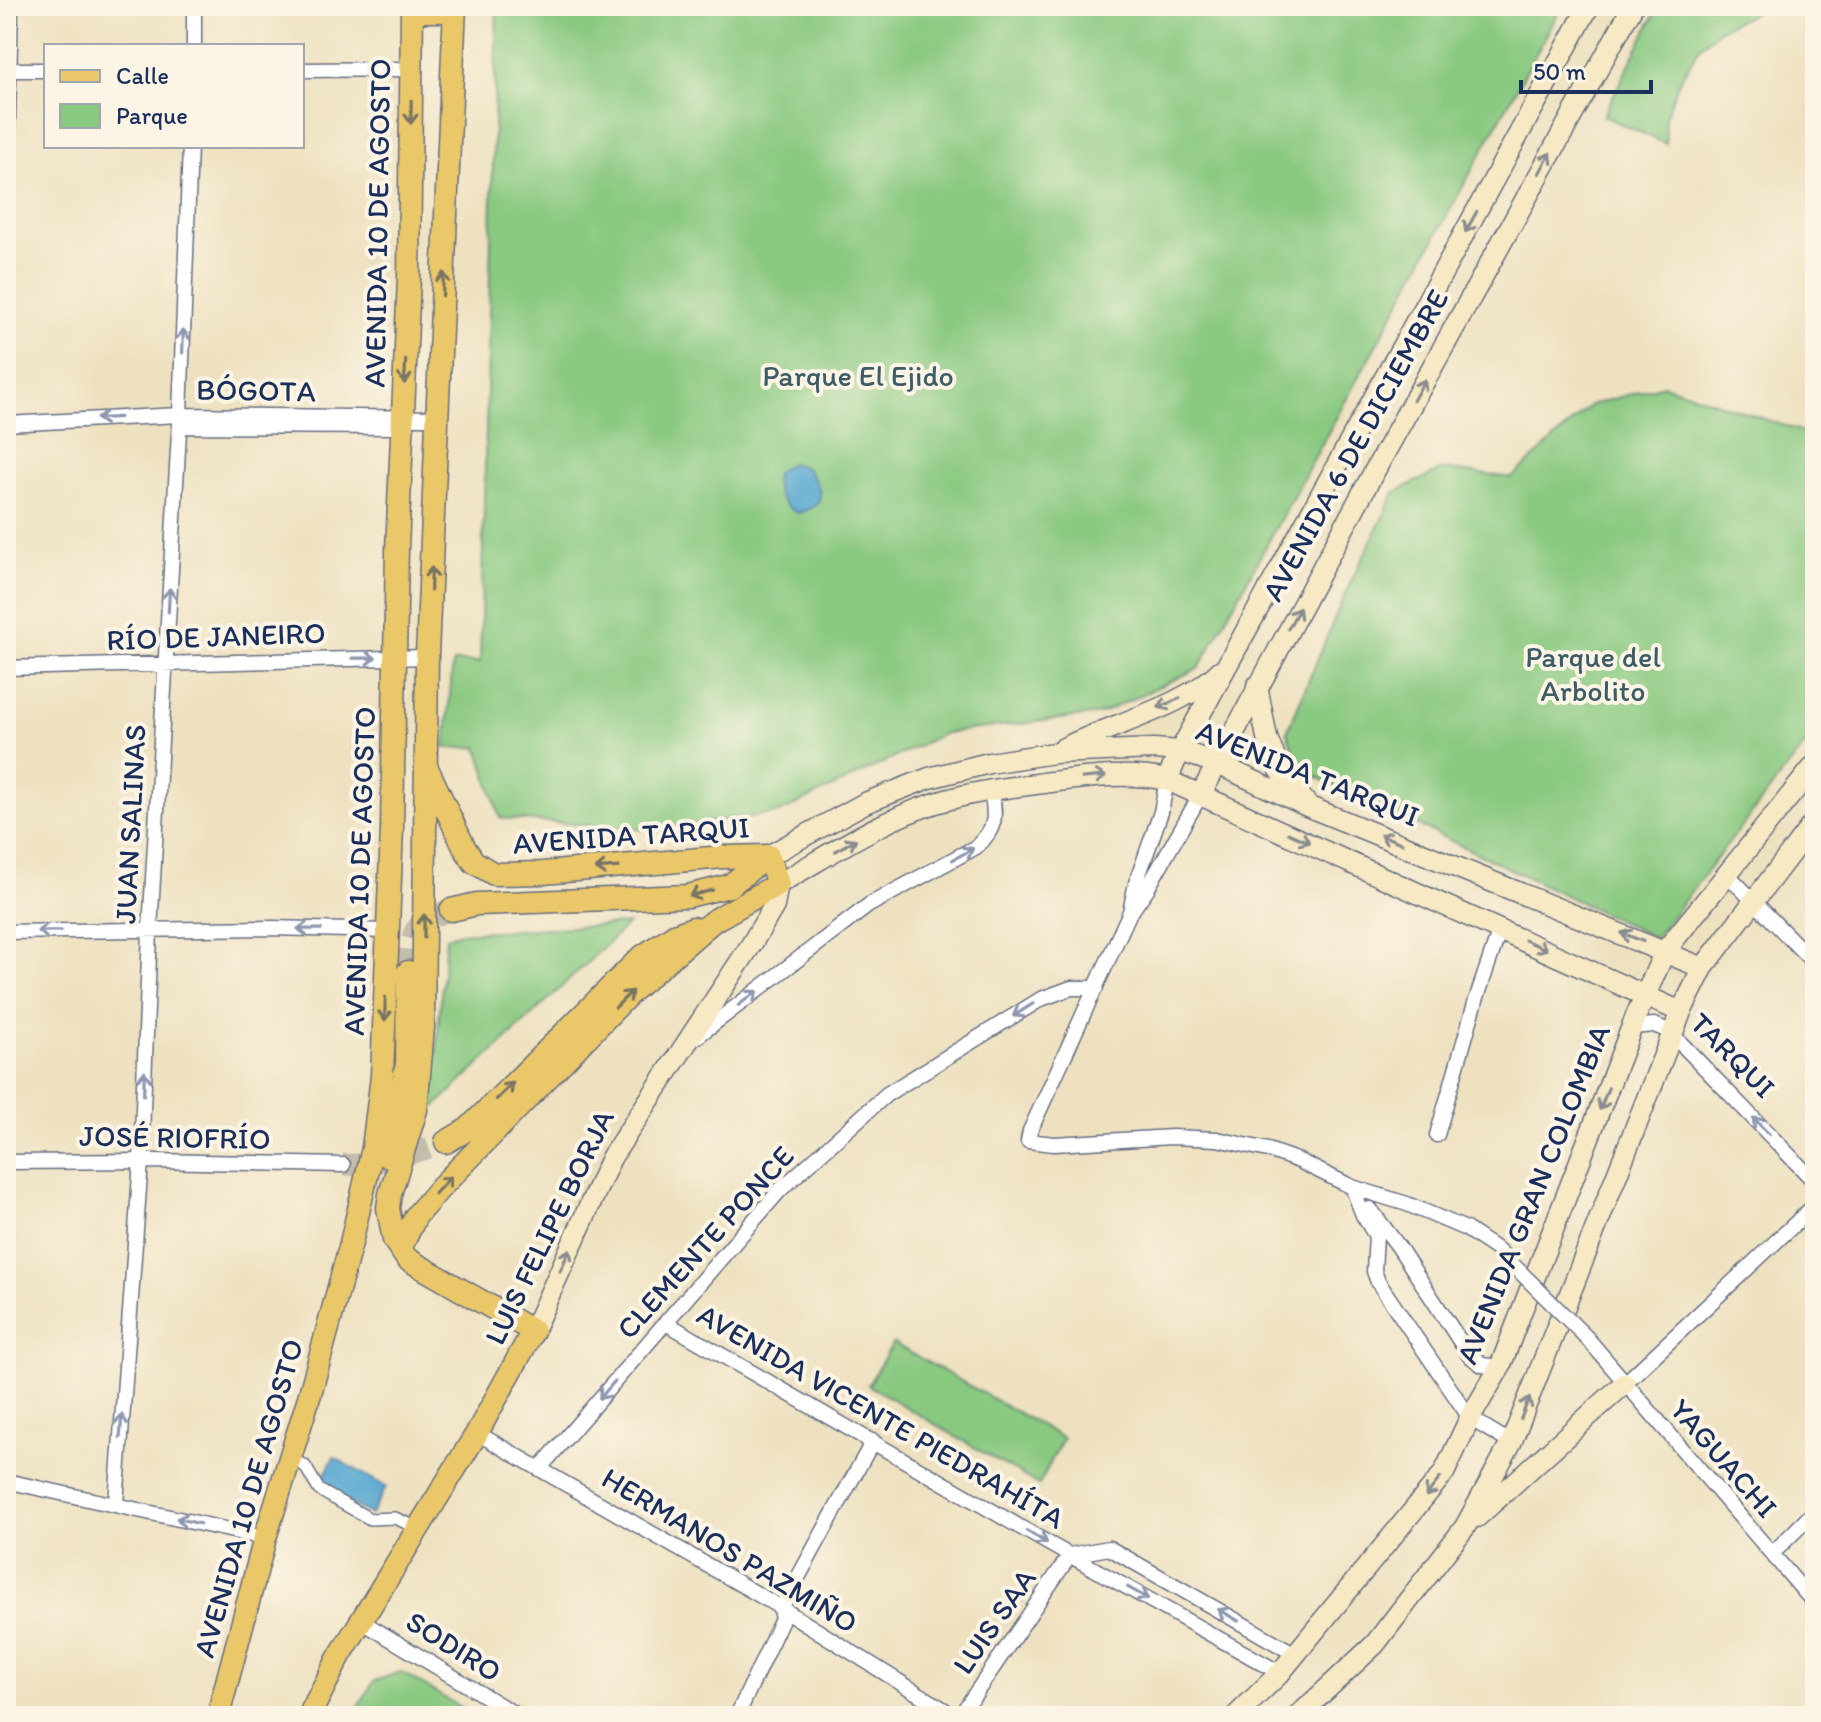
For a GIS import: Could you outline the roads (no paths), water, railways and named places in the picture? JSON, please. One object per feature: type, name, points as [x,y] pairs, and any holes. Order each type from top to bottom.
[{"type":"main road","name":"AVENIDA 6 DE DICIEMBRE","points":[[1167,780],[1180,751],[1589,6]]},
{"type":"main road","name":"AVENIDA 6 DE DICIEMBRE","points":[[1201,794],[1422,383],[1633,6]]},
{"type":"main road","points":[[412,9],[455,8]]},
{"type":"main road","name":"AVENIDA 10 DE AGOSTO","points":[[400,1249],[389,1225],[388,1208],[416,1110],[423,1027],[427,657],[455,8]]},
{"type":"main road","name":"AVENIDA 10 DE AGOSTO","points":[[218,1716],[265,1538],[351,1243],[373,1148],[382,1076],[409,278],[412,9]]},
{"type":"main road","points":[[1054,753],[1188,694],[1210,681],[1232,659]]},
{"type":"main road","points":[[1257,686],[1267,738],[1280,770],[1307,806]]},
{"type":"main road","name":"AVENIDA TARQUI","points":[[425,764],[464,847],[474,862],[494,874],[768,856],[865,803],[929,778],[989,763],[1054,753],[1154,749],[1180,751],[1216,763],[1307,806],[1703,968]]},
{"type":"main road","name":"AVENIDA GRAN COLOMBIA","points":[[1236,1716],[1280,1673],[1444,1473],[1470,1418],[1500,1367],[1665,951],[1815,765]]},
{"type":"main road","name":"AVENIDA TARQUI","points":[[400,1249],[416,1216],[439,1189],[632,991],[713,921],[883,824],[936,803],[991,790],[1100,776],[1145,776],[1167,780],[1646,994]]},
{"type":"main road","points":[[1298,1716],[1375,1644],[1465,1527],[1511,1443],[1681,1012],[1703,968],[1815,821]]},
{"type":"main road","points":[[451,910],[477,904],[688,896],[729,886],[768,856],[778,884],[774,906],[686,1045]]},
{"type":"main road","points":[[446,1142],[468,1129],[640,958],[674,935],[713,921]]},
{"type":"main road","points":[[351,1243],[371,1222],[384,1179],[407,1063],[408,972]]},
{"type":"main road","name":"TARQUI","points":[[1646,994],[1681,1012]]},
{"type":"main road","name":"LUIS FELIPE BORJA","points":[[309,1716],[361,1621],[477,1433],[533,1331],[611,1158],[686,1045]]},
{"type":"main road","points":[[400,1249],[407,1259],[533,1331]]},
{"type":"main road","points":[[1465,1527],[1625,1383]]},
{"type":"street","points":[[6,194],[11,6]]},
{"type":"street","points":[[194,6],[194,44]]},
{"type":"street","points":[[304,70],[411,69]]},
{"type":"street","points":[[8,70],[44,70]]},
{"type":"street","name":"JUAN SALINAS","points":[[116,1504],[141,1161],[150,930],[180,421],[190,148]]},
{"type":"street","name":"BÓGOTA","points":[[6,424],[180,421],[402,424],[438,418]]},
{"type":"street","name":"RÍO DE JANEIRO","points":[[6,668],[427,657]]},
{"type":"street","name":"AVENIDA 6 DE DICIEMBRE","points":[[1130,912],[1136,883],[1161,812],[1167,780]]},
{"type":"street","name":"LUIS FELIPE BORJA","points":[[686,1045],[869,905],[976,847],[990,834],[995,814],[991,790]]},
{"type":"street","name":"AVENIDA 6 DE DICIEMBRE","points":[[1028,1141],[1045,1096],[1130,912],[1147,889],[1201,794]]},
{"type":"street","points":[[1728,875],[1815,964]]},
{"type":"street","points":[[6,932],[272,928],[387,931]]},
{"type":"street","points":[[1437,1135],[1500,929]]},
{"type":"street","name":"CLEMENTE PONCE","points":[[540,1468],[780,1190],[887,1094],[1041,999],[1071,988],[1096,988]]},
{"type":"street","name":"TARQUI","points":[[1633,1027],[1658,1026],[1672,1034],[1815,1182]]},
{"type":"street","name":"YAGUACHI","points":[[1028,1141],[1054,1144],[1172,1137],[1217,1139],[1268,1150],[1299,1161],[1352,1187],[1407,1204],[1466,1229],[1499,1251],[1587,1338],[1815,1604]]},
{"type":"street","name":"JOSÉ RIOFRÍO","points":[[6,1162],[343,1165]]},
{"type":"street","points":[[1352,1187],[1398,1246],[1469,1355],[1482,1365],[1500,1367]]},
{"type":"street","points":[[1352,1187],[1363,1215],[1376,1236],[1374,1271],[1378,1282],[1470,1418],[1511,1443]]},
{"type":"street","points":[[1625,1383],[1815,1205]]},
{"type":"street","name":"AVENIDA VICENTE PIEDRAHÍTA","points":[[666,1323],[1280,1673]]},
{"type":"street","name":"HERMANOS PAZMIÑO","points":[[477,1433],[783,1610],[954,1716]]},
{"type":"street","points":[[737,1716],[781,1621],[784,1603],[873,1441]]},
{"type":"street","points":[[290,1458],[305,1466],[319,1490],[370,1519],[395,1518],[418,1528]]},
{"type":"street","points":[[6,1481],[265,1538]]},
{"type":"street","points":[[1772,1554],[1815,1511]]},
{"type":"street","name":"AVENIDA VICENTE PIEDRAHÍTA","points":[[1070,1555],[1109,1548],[1295,1654]]},
{"type":"street","name":"LUIS SAA","points":[[960,1716],[1070,1555]]},
{"type":"street","name":"SODIRO","points":[[361,1621],[518,1716]]},
{"type":"water","points":[[791,463],[806,468],[820,495],[815,506],[798,513],[783,502],[776,486],[776,473]]},
{"type":"water","points":[[334,1457],[386,1487],[371,1515],[319,1486]]},
{"type":"tunnel","points":[[408,972],[415,931],[427,920],[451,910]]},
{"type":"tunnel","points":[[343,1165],[382,1161],[446,1142]]},
{"type":"park label","name":"Parque El Ejido","points":[[858,375]]},
{"type":"park label","name":"Parque del Arbolito","points":[[1593,673]]}]
